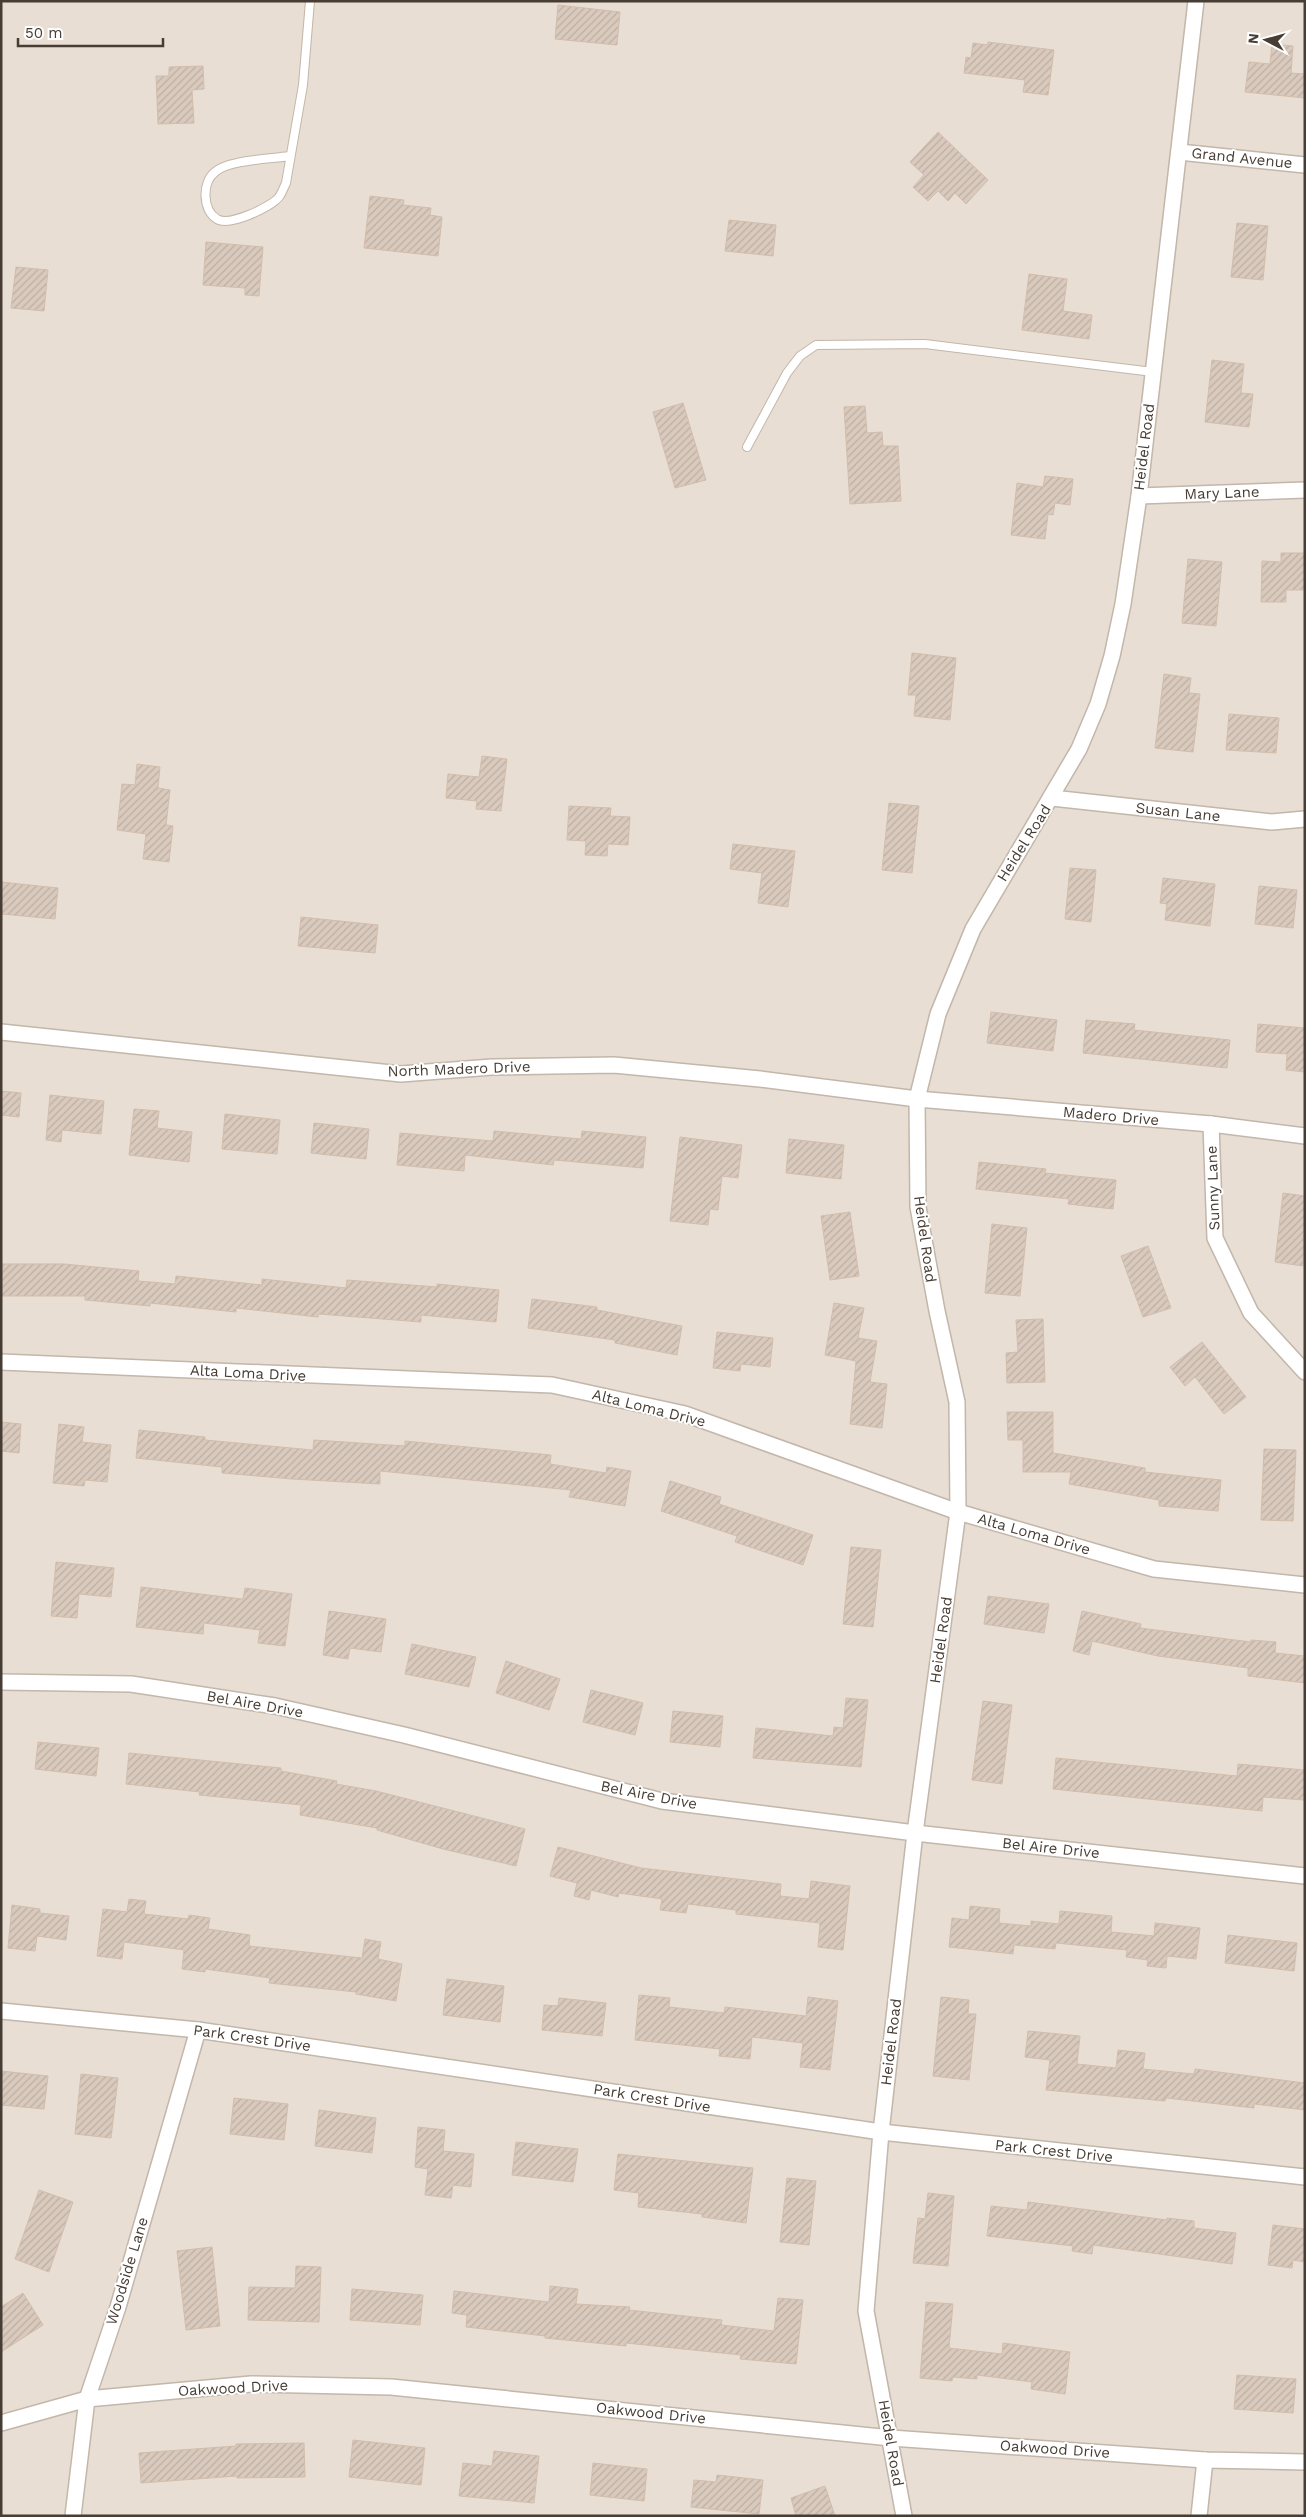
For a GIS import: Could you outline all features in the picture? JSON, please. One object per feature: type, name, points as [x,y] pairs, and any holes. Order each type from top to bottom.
[{"type":"street","name":"Heidel Road","points":[[904,2516],[866,2311],[881,2132],[915,1833],[958,1512],[957,1402],[937,1311],[918,1207],[918,1099],[938,1014],[973,929],[1009,865],[1052,798],[1079,749],[1090,725],[1112,656],[1123,604],[1139,496],[1196,1]]},
{"type":"street","name":"Grand Avenue","points":[[1179,152],[1305,165]]},
{"type":"street","name":"Mary Lane","points":[[1139,496],[1305,490]]},
{"type":"street","name":"Susan Lane","points":[[1052,798],[1272,822],[1305,819]]},
{"type":"street","name":"North Madero Drive","points":[[1,1032],[401,1074],[492,1067],[614,1065],[760,1079],[918,1099]]},
{"type":"street","name":"Madero Drive","points":[[918,1099],[1211,1124],[1305,1136]]},
{"type":"street","name":"Sunny Lane","points":[[1211,1124],[1215,1238],[1251,1313],[1305,1372]]},
{"type":"street","name":"Alta Loma Drive","points":[[1,1362],[552,1386],[685,1414],[958,1512],[1154,1569],[1305,1585]]},
{"type":"street","name":"Bel Aire Drive","points":[[1,1682],[131,1684],[274,1706],[404,1735],[662,1801],[915,1833],[1305,1876]]},
{"type":"street","name":"Park Crest Drive","points":[[1,2011],[198,2030],[881,2132],[1305,2177]]},
{"type":"street","name":"Woodside Lane","points":[[73,2516],[88,2399],[118,2307],[198,2030]]},
{"type":"street","name":"Oakwood Drive","points":[[1,2424],[88,2399],[251,2384],[391,2387],[891,2438],[1205,2460],[1305,2462]]},
{"type":"street","points":[[1199,2516],[1205,2460]]},
{"type":"lane","points":[[289,156],[230,165],[215,171],[207,182],[205,196],[209,211],[217,220],[230,221],[258,211],[279,197],[286,183],[289,156],[303,85],[310,1]]},
{"type":"lane","points":[[746,447],[787,372],[800,356],[816,345],[925,344],[1153,372]]},
{"type":"shaded area","points":[[1,1],[1305,1],[1305,2516],[1,2516]]},
{"type":"building","points":[[558,5],[620,12],[617,45],[555,39]]},
{"type":"building","points":[[988,42],[1054,50],[1048,95],[1023,92],[1025,80],[964,73],[966,57],[971,58],[973,43],[987,45]]},
{"type":"building","points":[[1272,44],[1293,46],[1291,73],[1305,74],[1305,98],[1245,92],[1249,62],[1270,64]]},
{"type":"building","points":[[203,66],[204,89],[192,90],[194,123],[158,124],[156,76],[169,76],[169,67]]},
{"type":"building","points":[[938,132],[988,180],[966,204],[955,193],[948,201],[938,191],[928,201],[913,187],[924,175],[910,162]]},
{"type":"building","points":[[370,196],[404,200],[403,205],[431,208],[430,215],[442,217],[438,256],[364,248]]},
{"type":"building","points":[[729,220],[776,225],[773,256],[725,251]]},
{"type":"building","points":[[1237,223],[1268,226],[1263,280],[1231,277]]},
{"type":"building","points":[[206,242],[263,247],[259,296],[245,295],[245,288],[203,285]]},
{"type":"building","points":[[16,267],[48,270],[44,311],[11,308]]},
{"type":"building","points":[[1029,274],[1067,279],[1063,311],[1092,315],[1089,339],[1022,330]]},
{"type":"building","points":[[1212,360],[1244,364],[1241,393],[1253,394],[1249,427],[1205,422]]},
{"type":"building","points":[[683,403],[706,480],[675,488],[653,412]]},
{"type":"building","points":[[865,406],[867,433],[882,432],[883,446],[898,446],[901,501],[850,504],[844,407]]},
{"type":"building","points":[[1045,476],[1073,479],[1070,505],[1055,503],[1053,515],[1048,514],[1045,539],[1011,535],[1017,483],[1043,487]]},
{"type":"building","points":[[1281,553],[1305,553],[1305,590],[1286,590],[1286,602],[1261,602],[1262,561],[1281,562]]},
{"type":"building","points":[[1188,559],[1222,562],[1216,626],[1182,623]]},
{"type":"building","points":[[912,653],[956,658],[950,720],[914,716],[916,695],[908,695]]},
{"type":"building","points":[[1164,674],[1191,678],[1189,693],[1200,694],[1193,752],[1155,748]]},
{"type":"building","points":[[1229,714],[1279,718],[1276,753],[1226,750]]},
{"type":"building","points":[[482,756],[507,759],[501,811],[476,809],[477,801],[446,798],[448,774],[479,777]]},
{"type":"building","points":[[137,764],[160,767],[158,788],[170,790],[166,825],[173,826],[169,862],[143,859],[146,834],[117,830],[122,784],[135,785]]},
{"type":"building","points":[[889,803],[919,806],[912,873],[882,870]]},
{"type":"building","points":[[569,806],[611,808],[610,816],[630,817],[628,845],[608,844],[607,856],[585,855],[586,841],[567,840]]},
{"type":"building","points":[[733,844],[795,851],[788,907],[758,903],[762,873],[730,869]]},
{"type":"building","points":[[1070,868],[1096,870],[1091,922],[1065,919]]},
{"type":"building","points":[[1163,878],[1215,884],[1210,926],[1165,920],[1167,904],[1160,903]]},
{"type":"building","points":[[1,882],[58,888],[55,919],[2,914]]},
{"type":"building","points":[[1259,886],[1297,890],[1293,928],[1255,924]]},
{"type":"building","points":[[301,917],[378,925],[375,953],[298,946]]},
{"type":"building","points":[[991,1012],[1057,1020],[1053,1051],[987,1043]]},
{"type":"building","points":[[1086,1020],[1135,1024],[1134,1030],[1230,1040],[1227,1068],[1083,1053]]},
{"type":"building","points":[[1258,1024],[1305,1028],[1305,1072],[1286,1070],[1287,1054],[1256,1052]]},
{"type":"building","points":[[1,1091],[21,1093],[19,1117],[1,1115]]},
{"type":"building","points":[[50,1095],[104,1101],[101,1134],[62,1130],[61,1142],[46,1140]]},
{"type":"building","points":[[134,1109],[159,1111],[157,1128],[192,1132],[189,1162],[129,1155]]},
{"type":"building","points":[[225,1114],[280,1120],[277,1154],[222,1149]]},
{"type":"building","points":[[314,1123],[369,1129],[366,1159],[311,1153]]},
{"type":"building","points":[[494,1131],[581,1139],[582,1131],[646,1137],[643,1168],[554,1160],[553,1165],[465,1155],[464,1171],[397,1165],[400,1133],[493,1141]]},
{"type":"building","points":[[680,1137],[742,1145],[738,1178],[722,1176],[718,1210],[710,1209],[708,1225],[670,1221]]},
{"type":"building","points":[[789,1139],[844,1145],[841,1179],[786,1173]]},
{"type":"building","points":[[979,1162],[1046,1169],[1045,1173],[1116,1180],[1113,1209],[1068,1204],[1069,1199],[976,1189]]},
{"type":"building","points":[[1283,1193],[1305,1196],[1303,1266],[1275,1262]]},
{"type":"building","points":[[850,1212],[859,1276],[830,1280],[821,1216]]},
{"type":"building","points":[[992,1224],[1027,1228],[1020,1296],[985,1293]]},
{"type":"building","points":[[1148,1246],[1171,1308],[1143,1317],[1121,1256]]},
{"type":"building","points":[[1,1264],[64,1264],[139,1271],[138,1281],[175,1284],[176,1276],[262,1285],[262,1279],[346,1288],[347,1280],[437,1287],[437,1284],[499,1290],[496,1322],[421,1315],[421,1322],[319,1314],[318,1317],[236,1308],[236,1312],[150,1303],[150,1306],[85,1300],[85,1296],[1,1296]]},
{"type":"building","points":[[532,1299],[597,1307],[597,1310],[682,1326],[677,1355],[615,1343],[615,1340],[528,1328]]},
{"type":"building","points":[[834,1303],[864,1308],[858,1338],[877,1341],[870,1382],[887,1384],[882,1428],[850,1424],[856,1361],[825,1355]]},
{"type":"building","points":[[1043,1319],[1045,1382],[1007,1383],[1006,1353],[1018,1352],[1016,1320]]},
{"type":"building","points":[[717,1332],[773,1338],[770,1367],[741,1364],[740,1371],[713,1368]]},
{"type":"building","points":[[1202,1342],[1246,1397],[1224,1414],[1195,1377],[1185,1386],[1170,1367]]},
{"type":"building","points":[[1007,1412],[1053,1412],[1053,1453],[1145,1468],[1145,1472],[1221,1480],[1218,1511],[1159,1506],[1159,1500],[1069,1484],[1071,1472],[1023,1472],[1023,1440],[1008,1440]]},
{"type":"building","points":[[1,1422],[21,1424],[19,1453],[1,1451]]},
{"type":"building","points":[[59,1424],[84,1427],[82,1442],[111,1445],[107,1482],[85,1480],[84,1486],[53,1483]]},
{"type":"building","points":[[139,1430],[205,1437],[205,1440],[313,1450],[314,1440],[405,1446],[405,1441],[551,1455],[550,1464],[606,1473],[607,1467],[631,1471],[625,1506],[569,1497],[571,1490],[380,1471],[380,1484],[292,1479],[222,1473],[222,1467],[136,1458]]},
{"type":"building","points":[[1264,1449],[1296,1450],[1293,1521],[1261,1520]]},
{"type":"building","points":[[670,1481],[721,1497],[719,1504],[813,1535],[803,1565],[735,1542],[737,1536],[661,1511]]},
{"type":"building","points":[[851,1547],[881,1550],[873,1627],[843,1624]]},
{"type":"building","points":[[56,1562],[114,1568],[111,1597],[79,1594],[77,1618],[51,1616]]},
{"type":"building","points":[[141,1587],[243,1599],[245,1588],[292,1594],[285,1646],[258,1643],[260,1630],[204,1623],[203,1634],[136,1627]]},
{"type":"building","points":[[988,1596],[1049,1604],[1044,1633],[984,1624]]},
{"type":"building","points":[[329,1611],[386,1619],[381,1652],[350,1648],[348,1659],[323,1655]]},
{"type":"building","points":[[1082,1611],[1141,1624],[1140,1628],[1251,1642],[1251,1640],[1276,1642],[1275,1653],[1305,1656],[1305,1683],[1248,1676],[1248,1668],[1158,1656],[1092,1641],[1089,1655],[1073,1651]]},
{"type":"building","points":[[412,1644],[476,1657],[469,1687],[405,1674]]},
{"type":"building","points":[[506,1661],[560,1679],[549,1710],[496,1693]]},
{"type":"building","points":[[591,1690],[643,1703],[635,1735],[583,1722]]},
{"type":"building","points":[[846,1698],[868,1700],[861,1767],[753,1758],[756,1728],[833,1736],[834,1727],[843,1728]]},
{"type":"building","points":[[983,1701],[1012,1705],[1002,1784],[972,1780]]},
{"type":"building","points":[[673,1711],[723,1716],[720,1747],[670,1742]]},
{"type":"building","points":[[38,1742],[99,1748],[96,1776],[35,1769]]},
{"type":"building","points":[[129,1753],[281,1768],[281,1771],[337,1781],[336,1784],[376,1791],[525,1829],[516,1866],[443,1849],[377,1830],[377,1828],[300,1815],[301,1805],[199,1795],[200,1792],[126,1784]]},
{"type":"building","points":[[1056,1758],[1237,1776],[1238,1764],[1305,1770],[1304,1800],[1263,1797],[1262,1811],[1053,1789]]},
{"type":"building","points":[[558,1847],[641,1868],[781,1884],[780,1896],[809,1899],[811,1881],[850,1886],[843,1950],[818,1947],[820,1923],[736,1914],[736,1910],[688,1904],[686,1913],[660,1910],[662,1899],[619,1893],[618,1897],[591,1890],[589,1900],[574,1896],[577,1883],[550,1876]]},
{"type":"building","points":[[129,1899],[146,1901],[144,1914],[188,1919],[189,1915],[210,1918],[208,1929],[250,1935],[249,1946],[362,1958],[365,1939],[381,1942],[378,1959],[402,1964],[396,2001],[356,1994],[356,1992],[269,1983],[270,1978],[205,1969],[205,1972],[182,1969],[184,1950],[124,1942],[122,1959],[97,1956],[103,1909],[127,1912]]},
{"type":"building","points":[[12,1905],[40,1909],[40,1913],[69,1916],[66,1940],[37,1936],[35,1951],[8,1948]]},
{"type":"building","points":[[970,1906],[1000,1909],[999,1923],[1031,1926],[1031,1921],[1059,1924],[1060,1911],[1112,1916],[1111,1932],[1154,1936],[1155,1923],[1200,1928],[1196,1959],[1167,1956],[1166,1968],[1147,1966],[1148,1960],[1126,1957],[1127,1950],[1056,1943],[1055,1949],[1014,1945],[1013,1954],[949,1947],[952,1918],[969,1920]]},
{"type":"building","points":[[1228,1935],[1297,1943],[1294,1971],[1225,1963]]},
{"type":"building","points":[[447,1979],[504,1986],[500,2022],[443,2015]]},
{"type":"building","points":[[639,1995],[670,1998],[669,2007],[724,2013],[725,2007],[806,2016],[808,1997],[838,2001],[830,2070],[800,2067],[803,2043],[752,2037],[750,2059],[719,2056],[720,2049],[635,2040]]},
{"type":"building","points":[[941,1997],[969,2000],[968,2014],[976,2014],[969,2080],[933,2076]]},
{"type":"building","points":[[559,1998],[606,2003],[602,2036],[542,2030],[544,2005],[558,2006]]},
{"type":"building","points":[[1028,2031],[1080,2036],[1077,2064],[1116,2068],[1118,2050],[1145,2053],[1143,2069],[1194,2074],[1195,2069],[1305,2083],[1305,2110],[1254,2104],[1254,2108],[1166,2098],[1165,2101],[1046,2090],[1050,2060],[1025,2057]]},
{"type":"building","points":[[1,2071],[48,2076],[44,2109],[1,2105]]},
{"type":"building","points":[[81,2074],[118,2078],[111,2138],[75,2134]]},
{"type":"building","points":[[234,2098],[288,2104],[284,2140],[230,2134]]},
{"type":"building","points":[[319,2110],[376,2118],[372,2153],[315,2146]]},
{"type":"building","points":[[418,2127],[445,2130],[443,2151],[474,2154],[471,2187],[453,2185],[451,2198],[425,2195],[428,2169],[415,2167]]},
{"type":"building","points":[[516,2142],[578,2149],[573,2182],[512,2175]]},
{"type":"building","points":[[618,2154],[753,2168],[746,2223],[702,2217],[702,2214],[638,2207],[639,2193],[614,2190]]},
{"type":"building","points":[[787,2178],[816,2181],[809,2245],[780,2242]]},
{"type":"building","points":[[39,2190],[73,2202],[49,2272],[15,2259]]},
{"type":"building","points":[[928,2193],[954,2196],[948,2266],[913,2263],[918,2218],[925,2219]]},
{"type":"building","points":[[1028,2202],[1167,2220],[1167,2218],[1194,2221],[1194,2228],[1236,2233],[1232,2264],[1093,2245],[1092,2254],[1072,2251],[1073,2246],[987,2236],[991,2206],[1027,2210]]},
{"type":"building","points":[[1273,2225],[1305,2229],[1305,2262],[1293,2260],[1292,2268],[1268,2265]]},
{"type":"building","points":[[212,2247],[220,2326],[186,2330],[177,2251]]},
{"type":"building","points":[[296,2266],[321,2267],[319,2322],[248,2320],[249,2287],[295,2288]]},
{"type":"building","points":[[550,2286],[578,2289],[576,2304],[630,2307],[629,2310],[722,2320],[721,2325],[774,2331],[778,2298],[803,2300],[796,2364],[740,2359],[741,2355],[626,2343],[626,2346],[545,2338],[545,2336],[466,2327],[467,2315],[452,2313],[454,2291],[549,2302]]},
{"type":"building","points":[[352,2289],[423,2295],[420,2325],[350,2320]]},
{"type":"building","points":[[23,2293],[43,2325],[1,2352],[1,2307]]},
{"type":"building","points":[[926,2302],[953,2304],[949,2348],[1002,2354],[1003,2343],[1070,2352],[1065,2394],[1031,2389],[1032,2382],[977,2375],[977,2379],[953,2377],[952,2381],[920,2378]]},
{"type":"building","points":[[1237,2375],[1296,2379],[1293,2413],[1234,2409]]},
{"type":"building","points":[[353,2440],[425,2448],[421,2485],[349,2477]]},
{"type":"building","points":[[304,2443],[305,2477],[237,2478],[237,2476],[141,2483],[139,2453],[236,2446],[236,2444]]},
{"type":"building","points":[[494,2451],[539,2456],[534,2503],[459,2496],[463,2463],[492,2466]]},
{"type":"building","points":[[593,2463],[647,2469],[644,2501],[590,2495]]},
{"type":"building","points":[[717,2475],[763,2480],[759,2514],[691,2507],[694,2480],[716,2482]]},
{"type":"building","points":[[825,2486],[835,2516],[796,2516],[791,2498]]}]
